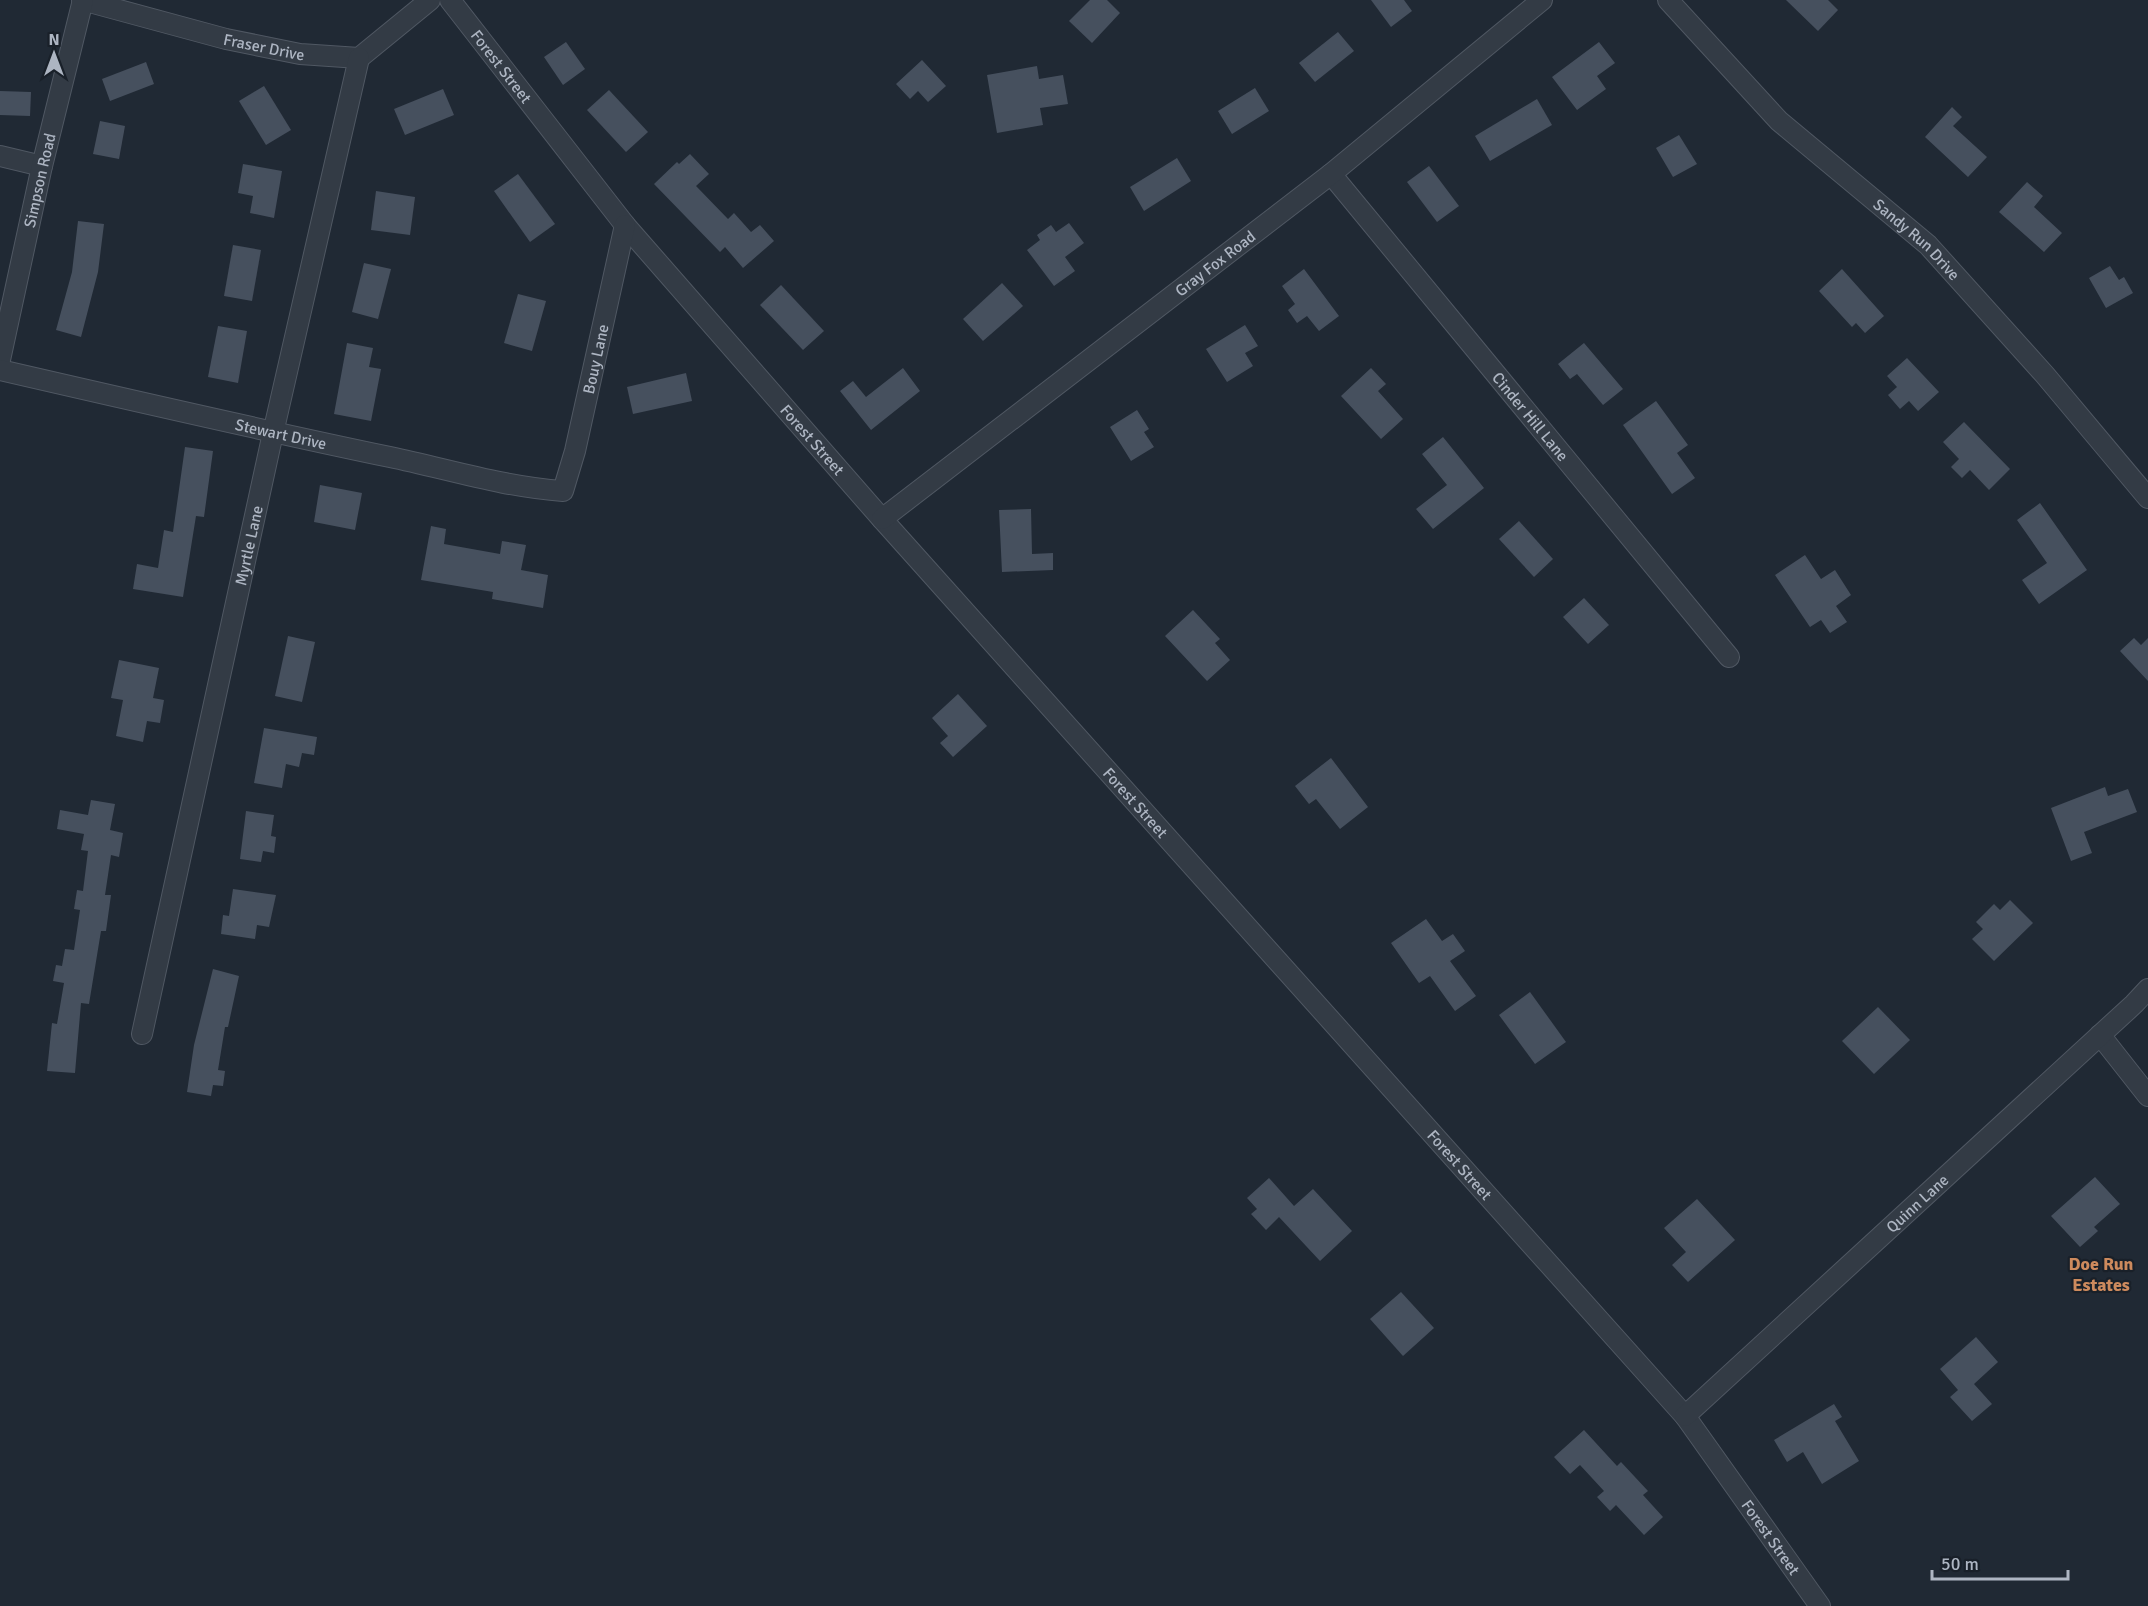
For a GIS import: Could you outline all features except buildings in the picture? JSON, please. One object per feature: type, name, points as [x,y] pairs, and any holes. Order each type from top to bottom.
[{"type":"street","name":"Fraser Drive","points":[[82,0],[237,41],[300,54],[359,58]]},
{"type":"street","name":"Simpson Road","points":[[0,360],[42,166],[82,0]]},
{"type":"street","points":[[359,58],[430,0]]},
{"type":"street","name":"Forest Street","points":[[450,0],[625,225],[882,519],[1685,1416],[1820,1606]]},
{"type":"street","name":"Gray Fox Road","points":[[882,519],[1331,174],[1542,0]]},
{"type":"street","name":"Sandy Run Drive","points":[[1668,0],[1779,121],[1928,245],[2045,375],[2148,498]]},
{"type":"street","name":"Myrtle Lane","points":[[141,1034],[273,433],[359,58]]},
{"type":"street","points":[[0,156],[42,166]]},
{"type":"street","name":"Cinder Hill Lane","points":[[1331,174],[1729,657]]},
{"type":"street","name":"Bouy Lane","points":[[563,491],[575,452],[625,225]]},
{"type":"street","name":"Stewart Drive","points":[[0,370],[529,489],[563,491]]},
{"type":"street","name":"Quinn Lane","points":[[1685,1416],[2148,989]]},
{"type":"street","points":[[2100,1035],[2148,1096]]},
{"type":"district","name":"Doe Run Estates","points":[[2101,1274]]}]
